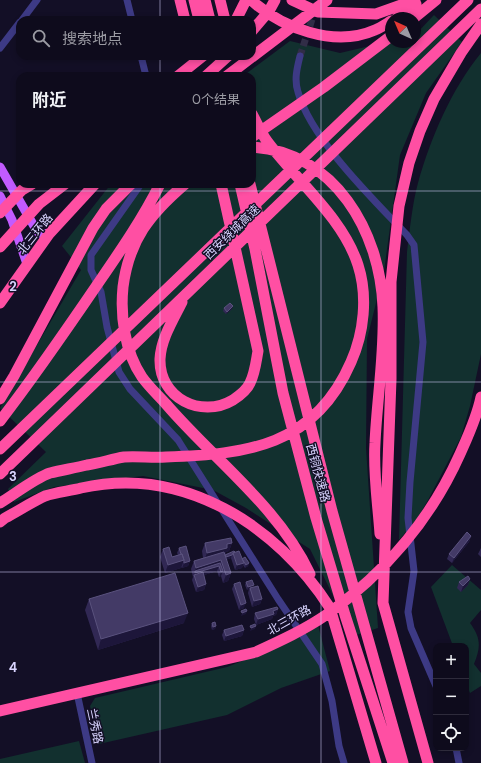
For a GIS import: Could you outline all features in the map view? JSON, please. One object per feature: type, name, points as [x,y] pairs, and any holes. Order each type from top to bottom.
[{"type":"highway","points":[[180,0],[184,16]]},
{"type":"highway","points":[[194,0],[199,16]]},
{"type":"highway","points":[[205,0],[209,16]]},
{"type":"highway","points":[[220,0],[224,16]]},
{"type":"highway","points":[[238,16],[246,0]]},
{"type":"highway","points":[[251,0],[281,21],[307,33],[351,36],[374,31],[385,25]]},
{"type":"highway","points":[[256,27],[269,11],[275,0]]},
{"type":"highway","points":[[292,0],[318,12],[376,14],[415,0]]},
{"type":"highway","points":[[256,54],[327,0]]},
{"type":"highway","points":[[405,12],[422,0]]},
{"type":"highway","points":[[421,12],[436,0]]},
{"type":"highway","name":"西安绕城高速","points":[[0,449],[468,0]]},
{"type":"highway","name":"西安绕城高速","points":[[0,474],[481,9]]},
{"type":"highway","points":[[383,603],[391,379],[391,282],[398,219],[409,163],[420,131],[446,79],[461,53],[481,24]]},
{"type":"highway","points":[[256,134],[324,87],[385,41]]},
{"type":"highway","points":[[189,60],[189,72]]},
{"type":"highway","points":[[195,60],[198,72]]},
{"type":"highway","points":[[183,72],[198,60]]},
{"type":"highway","points":[[209,60],[213,72]]},
{"type":"highway","points":[[220,60],[222,72]]},
{"type":"highway","points":[[210,72],[224,60]]},
{"type":"highway","points":[[235,60],[238,72]]},
{"type":"highway","points":[[232,72],[248,60]]},
{"type":"highway","points":[[0,503],[49,474],[125,457],[164,458],[224,454],[246,450],[281,438],[295,430],[321,409],[345,377],[356,351],[363,319],[363,291],[358,265],[345,239],[329,216],[265,139],[256,122]]},
{"type":"highway","points":[[256,148],[282,153],[303,162],[325,175],[349,203],[369,239],[380,275],[383,308],[382,342],[374,445],[383,603],[428,763]]},
{"type":"highway","points":[[5,213],[22,190],[25,188]]},
{"type":"highway","points":[[0,247],[39,204],[60,188]]},
{"type":"highway","name":"北三环路","points":[[0,303],[48,234],[91,188]]},
{"type":"highway","points":[[0,400],[18,370],[81,249],[106,209],[127,188]]},
{"type":"highway","points":[[0,421],[29,384],[97,285],[158,188]]},
{"type":"highway","points":[[180,188],[167,200],[151,218],[130,252],[122,296],[123,326],[129,345],[142,377],[192,434],[262,503],[303,558],[316,586],[330,608],[376,763]]},
{"type":"highway","points":[[184,296],[163,344],[160,358],[161,371],[166,383],[173,393],[184,401],[197,407],[211,408],[226,404],[239,397],[250,385],[255,371],[258,351],[222,188]]},
{"type":"highway","name":"西铜快速路","points":[[241,188],[255,249],[283,393],[314,511],[345,615],[393,763]]},
{"type":"highway","name":"西铜快速路","points":[[251,188],[332,511],[403,763]]},
{"type":"highway","name":"北三环路","points":[[0,711],[256,652],[289,637],[325,615],[361,588],[392,558],[415,530],[451,474],[470,431],[481,397]]},
{"type":"highway","points":[[0,522],[46,496],[93,485],[127,482],[177,490],[212,502],[227,510],[266,536],[293,560],[316,586]]},
{"type":"main road","points":[[0,166],[38,233],[48,234]]},
{"type":"main road","points":[[0,196],[5,213],[27,264]]},
{"type":"main road","points":[[5,213],[15,220],[20,219],[26,212]]},
{"type":"street","points":[[25,16],[37,0]]},
{"type":"street","points":[[127,0],[131,16]]},
{"type":"street","points":[[0,48],[16,27]]},
{"type":"street","points":[[300,56],[296,75],[298,92],[305,110],[320,135],[348,171],[407,235],[414,245],[423,342],[409,497],[408,518],[414,571],[408,612],[411,628],[433,679]]},
{"type":"street","points":[[142,60],[145,72]]},
{"type":"street","points":[[138,188],[90,255],[90,270],[101,292],[107,326],[119,372],[130,389],[178,440],[278,599],[322,664],[344,763]]},
{"type":"street","name":"兰秀路","points":[[77,693],[92,763]]},
{"type":"street","points":[[457,751],[459,763]]},
{"type":"green space","points":[[434,15],[462,42],[426,93],[400,155],[384,271],[367,339],[366,448],[378,628],[353,636],[310,549],[246,508],[213,490],[143,476],[54,487],[14,502],[8,489],[46,452],[0,408],[81,270],[62,246],[108,188],[256,188],[256,72],[248,72],[290,41],[340,53],[385,42],[385,48],[421,48],[421,29]]},
{"type":"green space","points":[[481,53],[481,354],[470,406],[461,437],[417,519],[399,540],[407,252],[413,208],[423,166],[443,115],[460,82]]},
{"type":"green space","points":[[452,565],[481,590],[481,610],[470,623],[474,628],[479,643],[478,653],[474,664],[481,673],[481,686],[470,693],[469,643],[452,643],[431,587]]},
{"type":"green space","points":[[318,625],[330,671],[281,688],[227,715],[99,744],[90,706],[95,698],[227,667],[280,646]]},
{"type":"green space","points":[[79,741],[85,763],[0,763],[0,759]]},
{"type":"building","points":[[230,303],[233,306],[227,312],[224,308]]},
{"type":"building","points":[[467,532],[471,536],[454,558],[449,554]]},
{"type":"building","points":[[231,538],[232,543],[227,544],[227,548],[207,553],[205,543]]},
{"type":"building","points":[[186,546],[190,561],[184,563],[179,548]]},
{"type":"building","points":[[169,547],[172,557],[182,554],[184,560],[168,565],[163,549]]},
{"type":"building","points":[[234,551],[235,552],[232,555],[226,557],[225,555]]},
{"type":"building","points":[[239,551],[244,563],[237,565],[233,553]]},
{"type":"building","points":[[224,552],[231,573],[226,575],[221,560],[196,568],[194,561]]},
{"type":"building","points":[[245,557],[249,563],[246,565],[242,559]]},
{"type":"building","points":[[220,563],[223,571],[221,572],[219,566],[195,573],[195,571]]},
{"type":"building","points":[[203,572],[206,584],[198,587],[194,575]]},
{"type":"building","points":[[175,573],[188,613],[101,639],[89,599]]},
{"type":"building","points":[[468,576],[470,579],[463,586],[459,582]]},
{"type":"building","points":[[252,580],[254,585],[248,587],[246,582]]},
{"type":"building","points":[[240,582],[246,603],[241,605],[234,584]]},
{"type":"building","points":[[258,586],[262,599],[254,601],[250,588]]},
{"type":"building","points":[[277,607],[278,609],[273,611],[274,614],[258,619],[255,613]]},
{"type":"building","points":[[246,609],[247,611],[242,613],[241,611]]},
{"type":"building","points":[[215,622],[216,626],[213,627],[212,623]]},
{"type":"building","points":[[255,624],[256,626],[251,628],[250,626]]},
{"type":"building","points":[[242,625],[244,630],[226,636],[224,630]]},
{"type":"tunnel","points":[[300,56],[315,10]]}]
